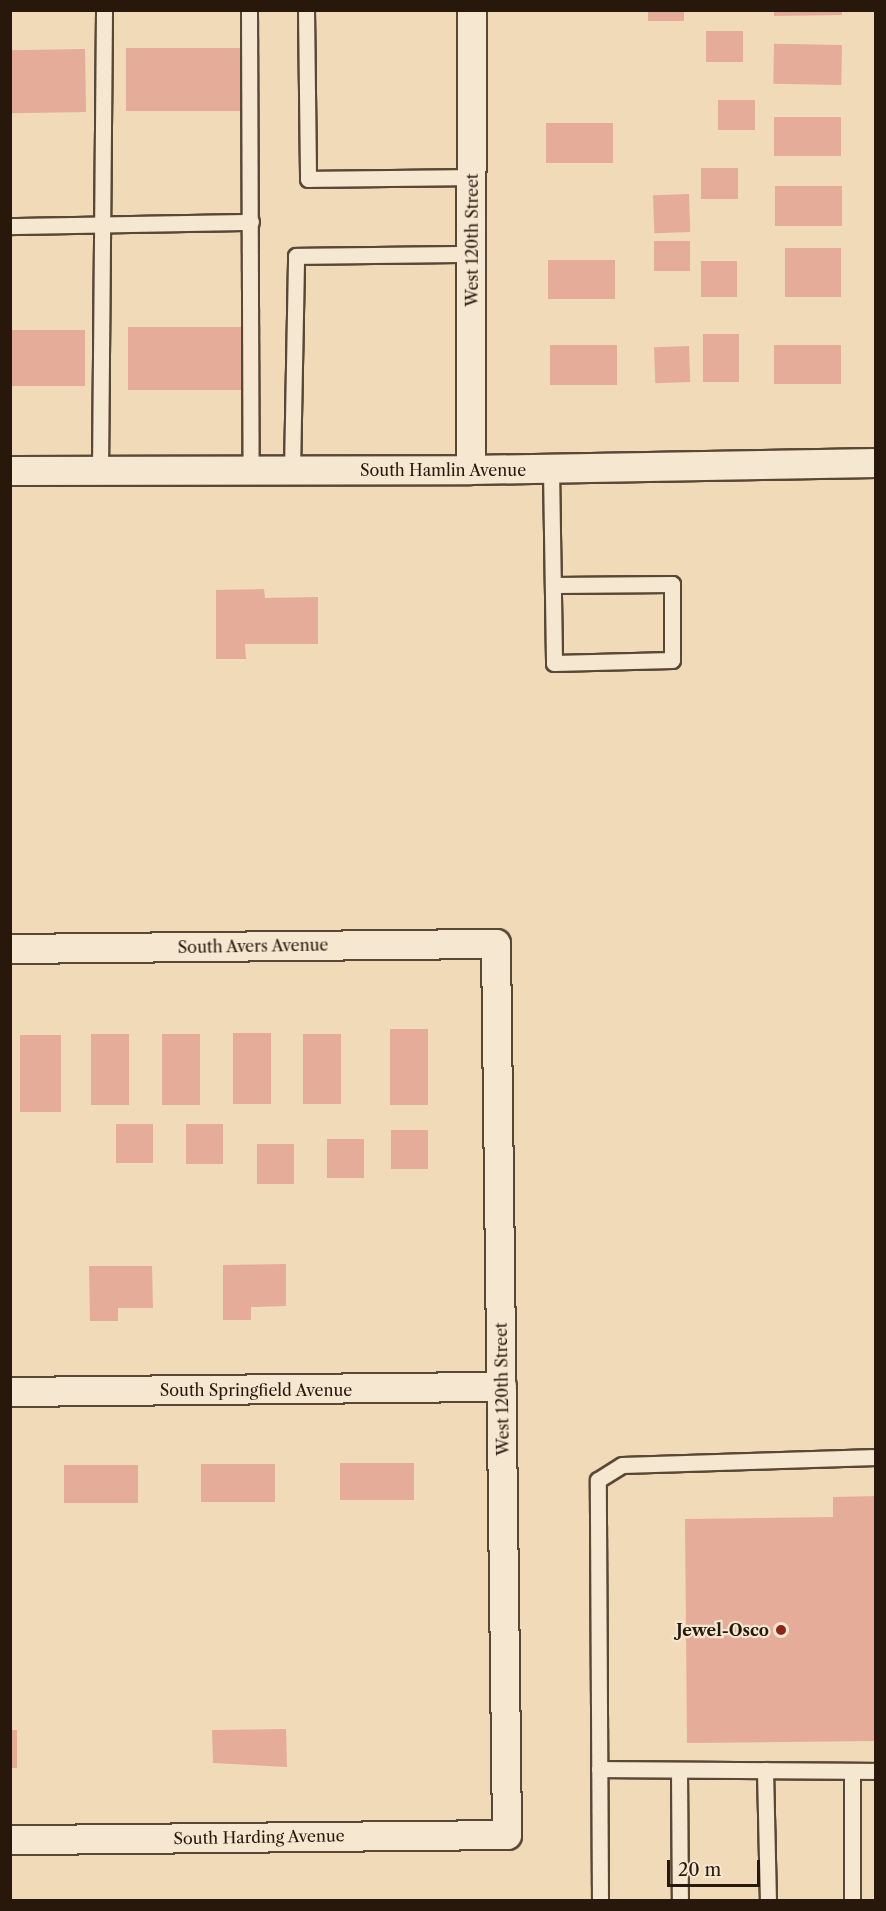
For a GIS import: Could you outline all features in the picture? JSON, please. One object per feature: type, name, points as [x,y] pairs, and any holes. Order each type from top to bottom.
[{"type":"street","name":"West 120th Street","points":[[471,470],[472,10]]},
{"type":"street","name":"South Hamlin Avenue","points":[[10,471],[471,470],[876,463]]},
{"type":"street","name":"West 120th Street","points":[[496,944],[507,1835]]},
{"type":"street","name":"South Avers Avenue","points":[[10,949],[496,944]]},
{"type":"street","name":"South Springfield Avenue","points":[[10,1392],[502,1388]]},
{"type":"street","name":"South Harding Avenue","points":[[10,1840],[507,1835]]},
{"type":"lane","points":[[100,471],[104,10]]},
{"type":"lane","points":[[249,10],[251,471]]},
{"type":"lane","points":[[306,10],[308,179],[471,177]]},
{"type":"lane","points":[[10,226],[251,222]]},
{"type":"lane","points":[[292,470],[296,256],[472,254]]},
{"type":"lane","points":[[551,469],[555,585],[554,663],[672,660],[672,584],[555,585]]},
{"type":"lane","points":[[600,1900],[598,1480],[622,1465],[876,1457]]},
{"type":"lane","points":[[599,1769],[876,1771]]},
{"type":"lane","points":[[679,1770],[680,1900]]},
{"type":"lane","points":[[765,1770],[768,1900]]},
{"type":"lane","points":[[852,1771],[852,1900]]},
{"type":"building","points":[[648,10],[684,10],[684,21],[648,21]]},
{"type":"building","points":[[774,10],[842,10],[842,15],[774,16]]},
{"type":"building","points":[[706,31],[743,31],[743,62],[706,62]]},
{"type":"building","points":[[774,44],[842,45],[841,85],[773,84]]},
{"type":"building","points":[[126,48],[243,48],[243,111],[126,111]]},
{"type":"building","points":[[85,49],[86,112],[11,113],[10,50]]},
{"type":"building","points":[[718,100],[755,100],[755,130],[718,130]]},
{"type":"building","points":[[774,117],[841,117],[841,156],[774,156]]},
{"type":"building","points":[[546,123],[613,123],[613,163],[546,163]]},
{"type":"building","points":[[701,168],[738,168],[738,199],[701,199]]},
{"type":"building","points":[[775,186],[842,186],[842,226],[775,226]]},
{"type":"building","points":[[689,194],[690,232],[654,233],[653,195]]},
{"type":"building","points":[[654,241],[690,241],[690,271],[654,271]]},
{"type":"building","points":[[785,248],[841,248],[841,297],[785,297]]},
{"type":"building","points":[[548,260],[615,260],[615,299],[548,299]]},
{"type":"building","points":[[701,261],[737,261],[737,297],[701,297]]},
{"type":"building","points":[[128,327],[245,327],[245,390],[128,390]]},
{"type":"building","points":[[10,330],[85,330],[85,386],[10,386]]},
{"type":"building","points":[[703,334],[739,334],[739,382],[703,382]]},
{"type":"building","points":[[550,345],[617,345],[617,385],[550,385]]},
{"type":"building","points":[[774,345],[841,345],[841,384],[774,384]]},
{"type":"building","points":[[689,346],[690,382],[655,383],[654,347]]},
{"type":"building","points":[[264,589],[265,598],[318,597],[318,644],[245,644],[246,659],[216,659],[216,590]]},
{"type":"building","points":[[390,1029],[428,1029],[428,1105],[390,1105]]},
{"type":"building","points":[[233,1033],[271,1033],[271,1104],[233,1104]]},
{"type":"building","points":[[91,1034],[129,1034],[129,1105],[91,1105]]},
{"type":"building","points":[[162,1034],[200,1034],[200,1105],[162,1105]]},
{"type":"building","points":[[303,1034],[341,1034],[341,1104],[303,1104]]},
{"type":"building","points":[[20,1035],[61,1035],[61,1112],[20,1112]]},
{"type":"building","points":[[116,1124],[153,1124],[153,1163],[116,1163]]},
{"type":"building","points":[[186,1124],[223,1124],[223,1164],[186,1164]]},
{"type":"building","points":[[391,1130],[428,1130],[428,1169],[391,1169]]},
{"type":"building","points":[[327,1139],[364,1139],[364,1178],[327,1178]]},
{"type":"building","points":[[257,1144],[294,1144],[294,1184],[257,1184]]},
{"type":"building","points":[[286,1264],[286,1306],[251,1307],[251,1320],[223,1320],[223,1265]]},
{"type":"building","points":[[89,1266],[152,1266],[153,1308],[118,1308],[118,1321],[90,1321]]},
{"type":"building","points":[[340,1463],[414,1463],[414,1500],[340,1500]]},
{"type":"building","points":[[201,1464],[275,1464],[275,1502],[201,1502]]},
{"type":"building","points":[[64,1465],[138,1465],[138,1503],[64,1503]]},
{"type":"building","name":"Jewel-Osco","points":[[876,1496],[876,1741],[687,1743],[685,1519],[833,1517],[833,1497]]},
{"type":"building","points":[[286,1729],[287,1767],[213,1763],[212,1730]]},
{"type":"building","points":[[10,1730],[17,1730],[17,1768],[10,1768]]},
{"type":"place","name":"Jewel-Osco","points":[[781,1630]]}]
